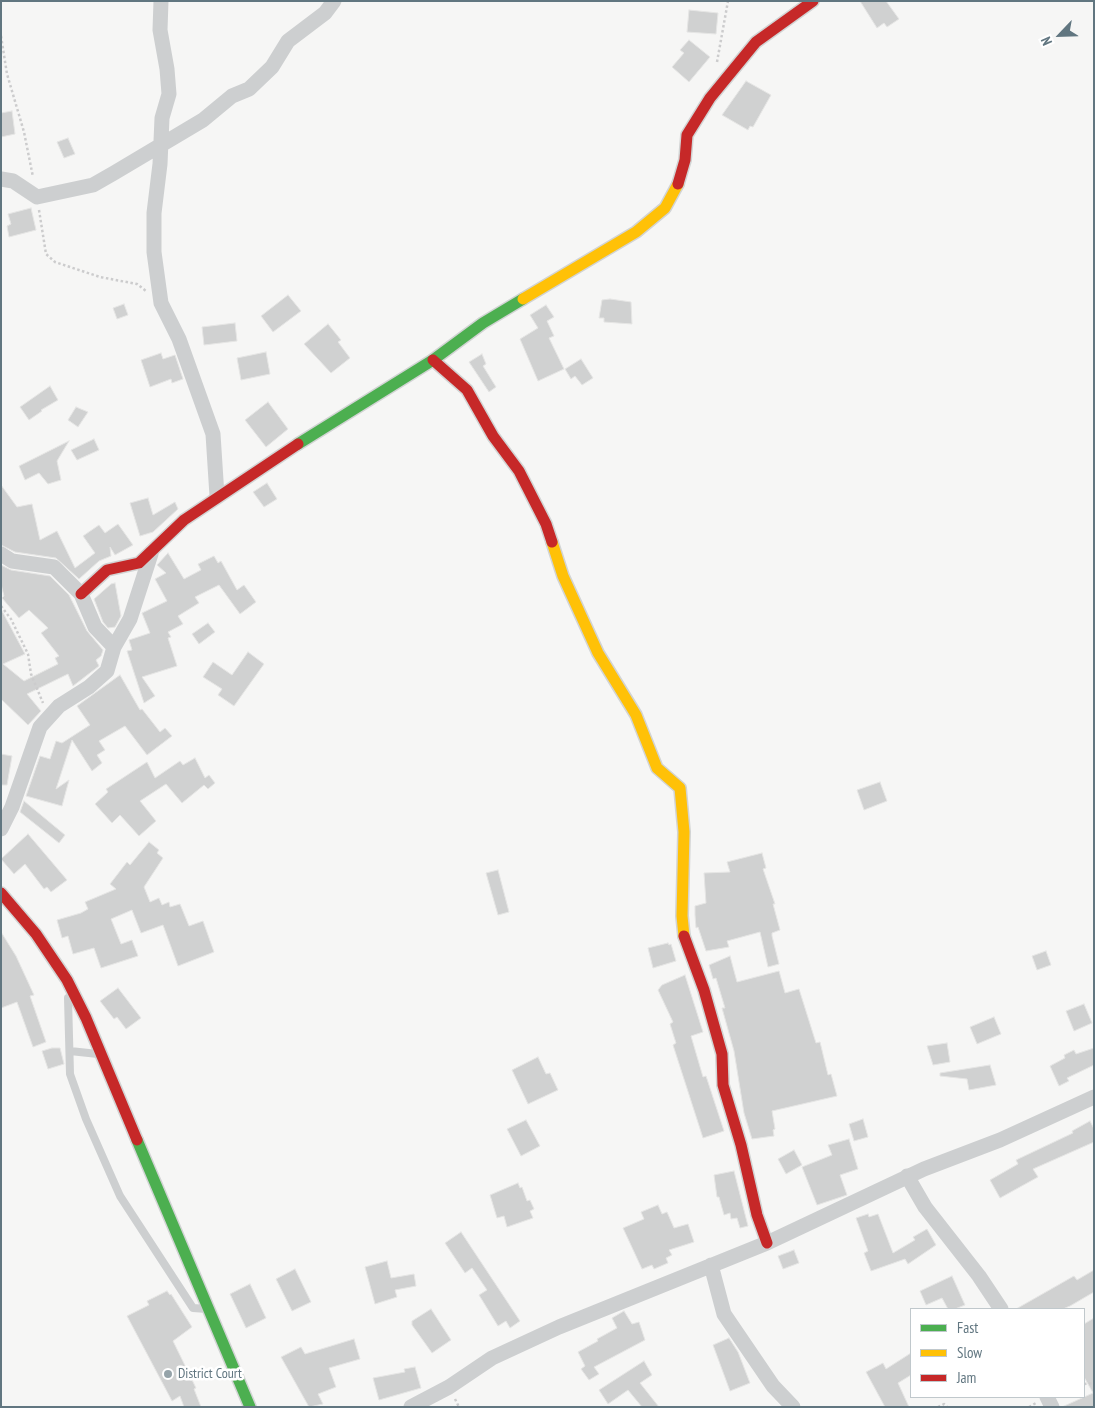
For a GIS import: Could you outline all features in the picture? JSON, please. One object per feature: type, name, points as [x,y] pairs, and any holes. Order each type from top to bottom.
[{"type":"street","points":[[161,1],[160,30],[168,69],[168,94],[162,118],[160,164],[154,213],[154,252],[161,303],[179,339],[213,434],[217,496]]},
{"type":"street","points":[[1,179],[13,181],[37,197],[92,185],[160,147],[203,120],[232,96],[249,89],[272,67],[288,41],[325,14],[334,1]]},
{"type":"street","points":[[81,594],[107,570],[139,563],[184,520],[217,496],[331,422],[433,360],[483,323],[636,232],[665,208],[678,185],[687,135],[710,98],[756,42],[813,1]]},
{"type":"street","points":[[433,360],[467,390],[493,436],[519,471],[546,524],[563,576],[598,653],[636,715],[657,768],[680,788],[684,832],[682,916],[685,940],[704,990],[722,1054],[724,1085],[741,1145],[757,1215],[767,1243]]},
{"type":"street","points":[[1,829],[12,807],[40,727],[59,706],[89,687],[107,671],[113,656],[114,647],[130,618],[152,551],[161,540]]},
{"type":"street","points":[[1,554],[12,561],[54,567],[81,594],[94,627],[114,647]]},
{"type":"street","points":[[1,893],[36,934],[66,980],[102,1055],[184,1248],[248,1406]]},
{"type":"street","points":[[415,1406],[492,1358],[559,1327],[767,1243],[907,1176],[1000,1140],[1094,1097]]},
{"type":"street","points":[[907,1176],[925,1207],[979,1276],[1000,1308]]},
{"type":"street","points":[[711,1265],[724,1314],[773,1386],[793,1407]]},
{"type":"lane","points":[[66,980],[70,1074],[86,1119],[120,1196],[193,1308],[209,1309]]},
{"type":"lane","points":[[70,1051],[102,1055]]},
{"type":"path","points":[[716,70],[728,1]]},
{"type":"path","points":[[1,606],[11,619],[28,654],[30,674],[44,705]]},
{"type":"path","points":[[938,1407],[944,1404],[947,1407]]},
{"type":"building","points":[[860,1],[886,1],[899,19],[887,27],[884,23],[877,28]]},
{"type":"building","points":[[689,10],[718,13],[716,34],[687,32]]},
{"type":"building","points":[[689,40],[710,57],[689,82],[672,67],[684,53],[680,50]]},
{"type":"building","points":[[746,81],[771,95],[753,127],[750,126],[748,130],[722,115]]},
{"type":"building","points":[[12,111],[15,134],[1,137],[1,113]]},
{"type":"building","points":[[68,138],[75,154],[64,158],[57,142]]},
{"type":"building","points":[[31,208],[36,230],[9,237],[7,226],[11,224],[8,214]]},
{"type":"building","points":[[288,295],[301,311],[273,332],[261,316]]},
{"type":"building","points":[[610,299],[631,302],[632,324],[604,322],[604,318],[599,318],[602,300]]},
{"type":"building","points":[[124,304],[128,315],[117,319],[113,308]]},
{"type":"building","points":[[546,305],[554,317],[547,321],[554,336],[549,338],[564,369],[538,381],[520,339],[538,328],[530,315]]},
{"type":"building","points":[[235,323],[237,341],[204,345],[202,327]]},
{"type":"building","points":[[328,324],[341,340],[338,342],[350,358],[331,373],[304,344]]},
{"type":"building","points":[[266,352],[270,374],[241,380],[237,358]]},
{"type":"building","points":[[161,353],[163,359],[175,355],[183,379],[172,383],[171,379],[150,387],[141,360]]},
{"type":"building","points":[[482,354],[486,364],[483,366],[496,387],[489,392],[469,362]]},
{"type":"building","points":[[581,359],[593,378],[582,385],[575,376],[571,379],[565,369]]},
{"type":"building","points":[[50,386],[58,400],[29,420],[20,407]]},
{"type":"building","points":[[268,402],[288,429],[266,447],[245,420]]},
{"type":"building","points":[[76,407],[88,412],[78,427],[68,420]]},
{"type":"building","points":[[94,439],[99,450],[77,460],[71,450]]},
{"type":"building","points":[[69,441],[57,461],[61,480],[48,484],[39,473],[25,480],[19,466]]},
{"type":"building","points":[[267,483],[277,499],[264,507],[253,492]]},
{"type":"building","points":[[1,485],[17,507],[32,504],[40,540],[57,531],[75,568],[95,553],[83,536],[99,525],[105,533],[118,524],[133,545],[115,555],[110,547],[111,556],[99,561],[79,579],[56,558],[15,552],[1,545]]},
{"type":"building","points":[[148,498],[153,515],[175,502],[178,509],[153,532],[140,536],[130,503]]},
{"type":"building","points":[[168,553],[184,579],[201,570],[198,564],[214,556],[218,563],[221,561],[237,590],[244,585],[256,602],[240,614],[219,585],[195,597],[199,603],[178,616],[183,624],[168,632],[171,637],[168,638],[177,666],[142,677],[155,696],[144,703],[127,651],[132,650],[129,640],[150,633],[142,613],[167,601],[155,579],[166,573],[157,565]]},
{"type":"building","points":[[1,565],[11,570],[50,576],[69,595],[87,631],[103,650],[101,656],[96,660],[99,666],[73,686],[68,674],[27,694],[41,711],[28,725],[1,699],[1,609],[25,654],[3,664],[24,681],[58,664],[55,658],[59,656],[41,633],[48,628],[29,610],[19,618],[2,598],[4,596],[1,584]]},
{"type":"building","points":[[115,583],[121,616],[115,627],[108,628],[103,622],[94,599],[111,584]]},
{"type":"building","points":[[208,623],[215,632],[199,644],[192,634]]},
{"type":"building","points":[[248,652],[264,664],[234,706],[218,695],[222,689],[203,677],[213,662],[232,675]]},
{"type":"building","points":[[120,675],[140,710],[142,709],[160,732],[165,728],[172,736],[147,755],[125,726],[99,741],[105,750],[97,755],[102,763],[92,771],[72,740],[56,789],[69,780],[62,806],[26,796],[40,756],[50,759],[56,741],[62,743],[90,725],[77,706]]},
{"type":"building","points":[[1,754],[12,756],[7,785],[1,785]]},
{"type":"building","points":[[195,758],[205,778],[209,775],[215,783],[208,789],[204,785],[182,803],[166,784],[140,801],[156,821],[139,836],[120,815],[112,823],[95,804],[108,792],[106,789],[147,762],[155,778],[180,761],[183,765]]},
{"type":"building","points":[[880,782],[887,801],[864,810],[857,790]]},
{"type":"building","points":[[24,801],[65,835],[59,843],[20,812]]},
{"type":"building","points":[[28,834],[67,880],[51,892],[47,887],[44,889],[25,864],[14,874],[1,859]]},
{"type":"building","points":[[149,842],[159,850],[157,853],[163,858],[144,887],[150,902],[159,898],[162,905],[169,902],[170,907],[180,904],[189,926],[203,921],[214,952],[178,966],[163,925],[141,933],[132,910],[111,919],[121,944],[132,940],[138,956],[101,968],[94,948],[73,954],[68,936],[62,938],[57,920],[81,913],[88,909],[85,902],[116,889],[110,884],[127,862],[130,865]]},
{"type":"building","points":[[762,853],[766,868],[763,869],[775,904],[773,904],[780,930],[772,933],[779,964],[768,967],[760,932],[727,941],[729,947],[706,951],[698,927],[696,928],[695,915],[695,906],[706,903],[704,873],[730,872],[727,862]]},
{"type":"building","points":[[498,870],[509,912],[498,915],[486,873]]},
{"type":"building","points":[[1,932],[16,956],[34,995],[30,996],[46,1042],[33,1047],[17,1002],[1,1008]]},
{"type":"building","points":[[668,943],[669,945],[671,944],[676,961],[653,968],[648,948]]},
{"type":"building","points":[[1046,951],[1051,965],[1037,970],[1032,956]]},
{"type":"building","points":[[730,956],[737,982],[779,971],[785,993],[799,989],[816,1043],[820,1042],[828,1075],[831,1074],[837,1096],[772,1111],[775,1129],[773,1130],[774,1136],[752,1139],[744,1113],[734,1051],[722,1008],[725,1008],[716,978],[713,979],[709,965]]},
{"type":"building","points":[[685,975],[703,1032],[691,1036],[703,1077],[706,1076],[724,1131],[703,1138],[673,1045],[676,1043],[670,1024],[673,1022],[658,990],[662,985]]},
{"type":"building","points":[[118,988],[141,1018],[126,1029],[117,1017],[114,1019],[100,1001]]},
{"type":"building","points":[[1084,1004],[1092,1023],[1074,1031],[1066,1011]]},
{"type":"building","points":[[994,1017],[1001,1034],[977,1044],[970,1027]]},
{"type":"building","points":[[947,1043],[950,1062],[933,1065],[927,1046]]},
{"type":"building","points":[[60,1048],[64,1064],[48,1069],[42,1051]]},
{"type":"building","points":[[1094,1048],[1094,1065],[1067,1078],[1069,1081],[1059,1086],[1050,1066],[1065,1058],[1064,1055],[1074,1050],[1076,1054]]},
{"type":"building","points":[[538,1057],[546,1074],[550,1073],[558,1090],[528,1104],[512,1070]]},
{"type":"building","points":[[990,1065],[996,1085],[969,1090],[967,1079],[940,1076],[940,1073]]},
{"type":"building","points":[[863,1119],[868,1137],[854,1141],[849,1124]]},
{"type":"building","points":[[526,1120],[540,1146],[521,1156],[507,1129]]},
{"type":"building","points":[[1090,1121],[1094,1129],[1094,1142],[1033,1169],[1038,1177],[1000,1198],[990,1180],[1018,1164],[1016,1160],[1073,1133],[1072,1131]]},
{"type":"building","points":[[849,1139],[858,1169],[840,1175],[847,1195],[817,1205],[802,1167],[832,1155],[828,1145]]},
{"type":"building","points":[[794,1150],[802,1165],[786,1174],[778,1159]]},
{"type":"building","points":[[734,1171],[748,1226],[740,1228],[737,1218],[731,1219],[730,1213],[724,1215],[719,1197],[717,1197],[714,1175]]},
{"type":"building","points":[[518,1183],[520,1188],[522,1187],[527,1201],[530,1200],[534,1209],[530,1211],[533,1218],[507,1227],[504,1216],[497,1218],[490,1195]]},
{"type":"building","points":[[658,1205],[662,1214],[667,1212],[674,1228],[688,1224],[694,1242],[669,1250],[672,1255],[666,1258],[668,1263],[654,1269],[652,1265],[642,1269],[623,1228],[644,1219],[641,1212]]},
{"type":"building","points":[[868,1214],[869,1217],[878,1214],[893,1253],[915,1240],[913,1237],[927,1229],[936,1245],[908,1264],[905,1259],[871,1271],[864,1253],[868,1251],[856,1218]]},
{"type":"building","points":[[461,1232],[520,1321],[510,1328],[506,1321],[498,1326],[479,1295],[487,1290],[472,1268],[465,1273],[445,1243]]},
{"type":"building","points":[[794,1250],[799,1263],[783,1269],[778,1256]]},
{"type":"building","points":[[387,1261],[391,1278],[414,1274],[416,1286],[395,1290],[397,1297],[375,1304],[365,1267]]},
{"type":"building","points":[[295,1269],[311,1302],[292,1311],[276,1279]]},
{"type":"building","points":[[1094,1270],[1094,1292],[1065,1308],[1018,1308],[1074,1276],[1077,1280]]},
{"type":"building","points":[[952,1276],[965,1305],[958,1308],[947,1308],[942,1298],[926,1305],[920,1291]]},
{"type":"building","points":[[250,1284],[266,1318],[246,1328],[230,1294]]},
{"type":"building","points":[[167,1291],[171,1294],[192,1327],[173,1341],[196,1388],[194,1389],[201,1407],[184,1407],[180,1396],[172,1401],[127,1316],[149,1305],[147,1301]]},
{"type":"building","points":[[431,1309],[451,1340],[432,1353],[412,1325],[412,1321]]},
{"type":"building","points":[[624,1311],[632,1324],[639,1322],[645,1340],[594,1367],[599,1374],[589,1380],[581,1369],[585,1366],[578,1352],[617,1328],[612,1318]]},
{"type":"building","points":[[1094,1318],[1094,1407],[1062,1407],[1093,1393],[1085,1379],[1085,1323]]},
{"type":"building","points":[[729,1338],[738,1352],[750,1383],[730,1391],[713,1345]]},
{"type":"building","points":[[354,1339],[360,1359],[329,1368],[336,1387],[318,1394],[323,1404],[309,1407],[281,1357],[301,1347],[305,1354]]},
{"type":"building","points":[[910,1354],[910,1376],[898,1383],[909,1407],[885,1407],[866,1372],[883,1363],[886,1369]]},
{"type":"building","points":[[644,1361],[652,1375],[640,1383],[659,1407],[642,1407],[628,1390],[608,1404],[599,1390]]},
{"type":"building","points":[[415,1367],[421,1388],[379,1400],[373,1378],[405,1372],[404,1369]]},
{"type":"traffic: fast","points":[[298,444],[433,360],[483,323],[523,299]]},
{"type":"traffic: fast","points":[[137,1140],[250,1407]]},
{"type":"traffic: slow","points":[[523,299],[636,232],[665,208],[678,184]]},
{"type":"traffic: slow","points":[[552,542],[563,576],[598,653],[636,715],[657,768],[680,788],[684,832],[682,916],[684,936]]},
{"type":"traffic: jam","points":[[678,184],[685,160],[687,135],[710,98],[756,42],[813,1]]},
{"type":"traffic: jam","points":[[433,360],[467,390],[493,436],[519,471],[546,524],[552,542]]},
{"type":"traffic: jam","points":[[81,594],[107,570],[139,563],[184,520],[298,444]]},
{"type":"traffic: jam","points":[[1,893],[36,934],[67,980],[86,1018],[137,1140]]},
{"type":"traffic: jam","points":[[684,936],[704,990],[722,1054],[723,1085],[741,1145],[757,1215],[767,1243]]},
{"type":"place","name":"District Court","points":[[168,1374]]}]
